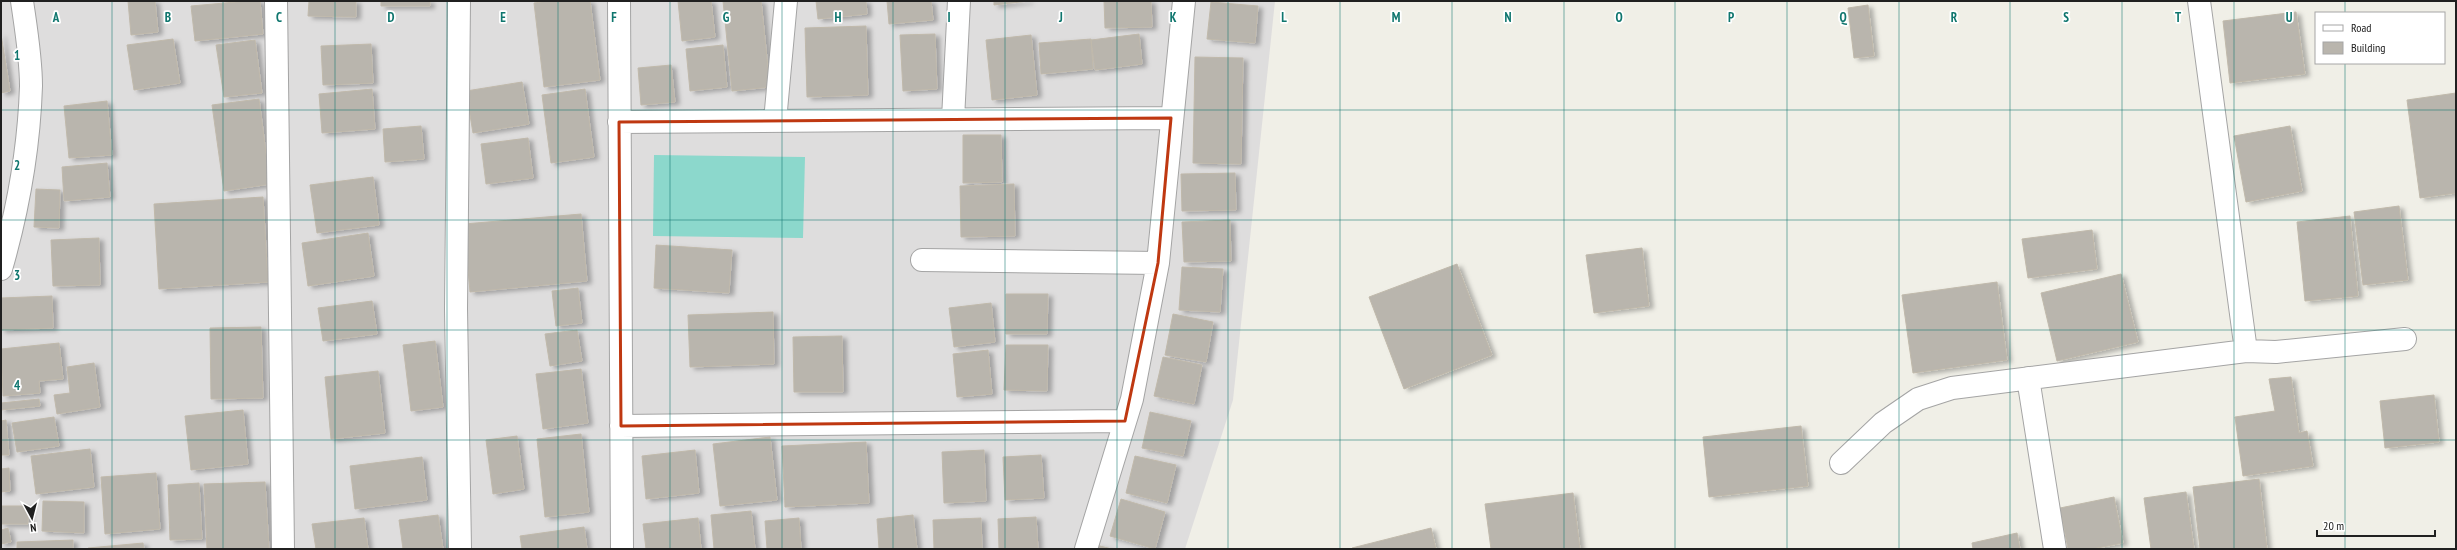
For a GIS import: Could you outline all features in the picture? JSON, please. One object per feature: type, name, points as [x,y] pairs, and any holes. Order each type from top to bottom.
[{"type":"street","points":[[1,270],[13,227],[26,142],[31,85],[22,1]]},
{"type":"street","points":[[276,1],[283,549]]},
{"type":"street","points":[[460,1],[456,309],[460,549]]},
{"type":"street","points":[[619,1],[622,549]]},
{"type":"street","points":[[775,121],[786,1]]},
{"type":"street","points":[[953,120],[959,1]]},
{"type":"street","points":[[1086,549],[1125,421],[1158,263],[1171,118],[1184,1]]},
{"type":"street","points":[[2199,1],[2246,351]]},
{"type":"street","points":[[620,122],[1171,118]]},
{"type":"street","points":[[922,260],[1158,263]]},
{"type":"street","points":[[1841,463],[1883,423],[1918,399],[1952,388],[2246,351],[2276,352],[2405,339]]},
{"type":"street","points":[[2028,378],[2055,549]]},
{"type":"street","points":[[622,426],[1125,421]]},
{"type":"highlighted area","points":[[1171,118],[1158,263],[1125,421],[621,426],[619,122]]},
{"type":"shaded area","points":[[1,1],[1275,1],[1233,400],[1185,549],[1,549]]},
{"type":"shaded area","points":[[654,155],[805,157],[803,238],[653,236]]},
{"type":"building","points":[[128,1],[155,1],[158,32],[131,35]]},
{"type":"building","points":[[260,1],[263,34],[195,41],[191,6]]},
{"type":"building","points":[[309,1],[356,1],[356,17],[308,16]]},
{"type":"building","points":[[381,1],[430,1],[430,6],[381,6]]},
{"type":"building","points":[[548,1],[590,1],[600,80],[544,87],[534,3]]},
{"type":"building","points":[[678,1],[711,1],[715,37],[682,41]]},
{"type":"building","points":[[723,1],[761,1],[770,87],[732,91]]},
{"type":"building","points":[[816,1],[866,1],[867,14],[818,19]]},
{"type":"building","points":[[887,1],[931,1],[933,20],[889,24]]},
{"type":"building","points":[[994,1],[1029,1],[994,5]]},
{"type":"building","points":[[1104,1],[1151,1],[1152,27],[1105,28]]},
{"type":"building","points":[[1211,2],[1258,6],[1255,43],[1207,39]]},
{"type":"building","points":[[1868,5],[1874,56],[1854,58],[1848,8]]},
{"type":"building","points":[[2296,12],[2305,74],[2230,83],[2223,21]]},
{"type":"building","points":[[866,26],[868,95],[807,97],[805,28]]},
{"type":"building","points":[[1,34],[10,91],[1,93]]},
{"type":"building","points":[[935,34],[937,89],[903,91],[900,35]]},
{"type":"building","points":[[1139,34],[1142,64],[1095,70],[1091,40]]},
{"type":"building","points":[[1031,35],[1037,95],[992,100],[986,40]]},
{"type":"building","points":[[173,39],[180,83],[134,90],[127,45]]},
{"type":"building","points":[[1091,39],[1093,69],[1041,74],[1039,43]]},
{"type":"building","points":[[255,40],[262,93],[224,97],[216,45]]},
{"type":"building","points":[[371,44],[373,83],[323,85],[321,46]]},
{"type":"building","points":[[723,45],[727,87],[690,91],[686,49]]},
{"type":"building","points":[[1195,57],[1243,58],[1241,164],[1193,163]]},
{"type":"building","points":[[671,65],[675,102],[641,105],[638,68]]},
{"type":"building","points":[[522,82],[529,124],[473,133],[466,91]]},
{"type":"building","points":[[372,89],[375,129],[322,133],[319,94]]},
{"type":"building","points":[[585,89],[594,157],[551,163],[542,95]]},
{"type":"building","points":[[2456,93],[2456,193],[2420,198],[2407,100]]},
{"type":"building","points":[[259,99],[270,184],[224,191],[212,105]]},
{"type":"building","points":[[107,101],[112,155],[69,158],[64,106]]},
{"type":"building","points":[[421,126],[424,159],[385,162],[383,129]]},
{"type":"building","points":[[2290,126],[2302,191],[2246,202],[2234,136]]},
{"type":"building","points":[[963,135],[1001,135],[1002,182],[963,183]]},
{"type":"building","points":[[528,138],[533,178],[486,184],[481,144]]},
{"type":"building","points":[[107,163],[110,197],[64,201],[62,167]]},
{"type":"building","points":[[1235,173],[1236,210],[1182,211],[1181,174]]},
{"type":"building","points":[[373,177],[379,225],[317,233],[310,185]]},
{"type":"building","points":[[1014,184],[1015,236],[961,237],[960,186]]},
{"type":"building","points":[[36,189],[60,190],[59,228],[34,227]]},
{"type":"building","points":[[263,197],[268,282],[159,289],[154,204]]},
{"type":"building","points":[[2399,206],[2408,280],[2363,285],[2354,212]]},
{"type":"building","points":[[581,214],[587,281],[470,292],[464,224]]},
{"type":"building","points":[[2350,216],[2358,296],[2305,301],[2297,222]]},
{"type":"building","points":[[1230,220],[1231,261],[1184,262],[1182,222]]},
{"type":"building","points":[[2092,230],[2097,269],[2028,278],[2022,239]]},
{"type":"building","points":[[368,233],[374,276],[308,286],[302,243]]},
{"type":"building","points":[[99,238],[100,285],[53,286],[51,240]]},
{"type":"building","points":[[656,245],[732,250],[729,293],[654,288]]},
{"type":"building","points":[[1642,248],[1649,306],[1594,313],[1586,255]]},
{"type":"building","points":[[1457,264],[1492,355],[1404,389],[1369,297]]},
{"type":"building","points":[[1182,267],[1223,269],[1220,312],[1179,310]]},
{"type":"building","points":[[2121,274],[2138,342],[2057,361],[2041,293]]},
{"type":"building","points":[[1997,282],[2007,360],[1913,373],[1902,295]]},
{"type":"building","points":[[578,288],[582,323],[556,326],[552,291]]},
{"type":"building","points":[[1006,294],[1048,294],[1047,334],[1006,334]]},
{"type":"building","points":[[52,296],[53,328],[1,330],[1,298]]},
{"type":"building","points":[[372,301],[377,334],[323,341],[318,308]]},
{"type":"building","points":[[991,303],[995,342],[954,347],[949,308]]},
{"type":"building","points":[[773,312],[774,364],[690,367],[688,315]]},
{"type":"building","points":[[1173,314],[1213,322],[1206,362],[1165,355]]},
{"type":"building","points":[[261,327],[263,398],[211,399],[210,328]]},
{"type":"building","points":[[577,330],[582,361],[550,366],[545,334]]},
{"type":"building","points":[[842,336],[843,392],[794,392],[793,337]]},
{"type":"building","points":[[435,341],[443,407],[411,411],[403,345]]},
{"type":"building","points":[[59,343],[63,379],[39,381],[40,393],[3,396],[1,349]]},
{"type":"building","points":[[1006,345],[1048,345],[1047,391],[1004,390]]},
{"type":"building","points":[[988,350],[992,394],[957,397],[953,354]]},
{"type":"building","points":[[1163,357],[1202,365],[1194,404],[1154,396]]},
{"type":"building","points":[[94,363],[100,407],[57,414],[54,395],[70,393],[67,367]]},
{"type":"building","points":[[581,369],[588,423],[543,429],[536,374]]},
{"type":"building","points":[[378,371],[385,433],[331,439],[325,377]]},
{"type":"building","points":[[2291,377],[2299,433],[2307,431],[2313,466],[2243,476],[2235,417],[2275,411],[2269,379]]},
{"type":"building","points":[[2434,395],[2439,442],[2385,448],[2380,401]]},
{"type":"building","points":[[39,399],[40,406],[1,410],[1,403]]},
{"type":"building","points":[[243,410],[248,464],[191,470],[185,416]]},
{"type":"building","points":[[1150,412],[1191,421],[1183,456],[1142,448]]},
{"type":"building","points":[[54,417],[59,446],[17,452],[12,423]]},
{"type":"building","points":[[6,420],[9,455],[1,455],[1,421]]},
{"type":"building","points":[[1801,426],[1808,486],[1709,497],[1703,437]]},
{"type":"building","points":[[581,434],[589,512],[545,517],[537,439]]},
{"type":"building","points":[[517,436],[524,489],[493,494],[486,440]]},
{"type":"building","points":[[770,437],[777,500],[720,506],[713,444]]},
{"type":"building","points":[[866,442],[869,503],[785,507],[782,446]]},
{"type":"building","points":[[90,449],[94,487],[36,494],[31,456]]},
{"type":"building","points":[[695,450],[699,493],[646,499],[642,456]]},
{"type":"building","points":[[984,450],[986,501],[944,503],[942,452]]},
{"type":"building","points":[[1041,455],[1044,498],[1005,500],[1003,457]]},
{"type":"building","points":[[1135,456],[1176,465],[1167,503],[1126,493]]},
{"type":"building","points":[[422,457],[427,500],[355,509],[350,466]]},
{"type":"building","points":[[9,468],[10,491],[1,492],[1,469]]},
{"type":"building","points":[[156,473],[160,529],[105,534],[101,477]]},
{"type":"building","points":[[2259,479],[2267,549],[2200,549],[2193,487]]},
{"type":"building","points":[[265,482],[269,549],[207,549],[204,484]]},
{"type":"building","points":[[199,483],[202,539],[170,540],[168,485]]},
{"type":"building","points":[[2186,492],[2194,549],[2151,549],[2144,498]]},
{"type":"building","points":[[1573,493],[1580,549],[1491,549],[1485,504]]},
{"type":"building","points":[[2114,497],[2123,543],[2092,549],[2068,549],[2060,508]]},
{"type":"building","points":[[1121,499],[1165,512],[1155,549],[1110,536]]},
{"type":"building","points":[[43,501],[84,502],[84,533],[42,531]]},
{"type":"building","points":[[1,506],[28,506],[28,524],[1,524]]},
{"type":"building","points":[[751,511],[755,549],[714,549],[711,515]]},
{"type":"building","points":[[438,515],[443,549],[403,549],[399,520]]},
{"type":"building","points":[[913,515],[917,549],[879,549],[877,519]]},
{"type":"building","points":[[1036,517],[1038,549],[999,549],[998,519]]},
{"type":"building","points":[[364,518],[368,549],[316,549],[312,524]]},
{"type":"building","points":[[698,518],[701,549],[646,549],[643,524]]},
{"type":"building","points":[[799,518],[801,549],[767,549],[765,521]]},
{"type":"building","points":[[981,518],[982,549],[934,549],[933,520]]},
{"type":"building","points":[[584,527],[587,549],[522,549],[520,536]]},
{"type":"building","points":[[8,528],[11,542],[1,544],[1,530]]},
{"type":"building","points":[[1431,528],[1436,549],[1352,548]]},
{"type":"building","points":[[2017,533],[2020,549],[1973,549],[1972,543]]},
{"type":"building","points":[[73,540],[73,549],[17,549],[17,542]]},
{"type":"building","points":[[143,543],[144,549],[88,549],[88,548]]},
{"type":"building","points":[[1096,545],[1112,549],[1095,549]]}]
